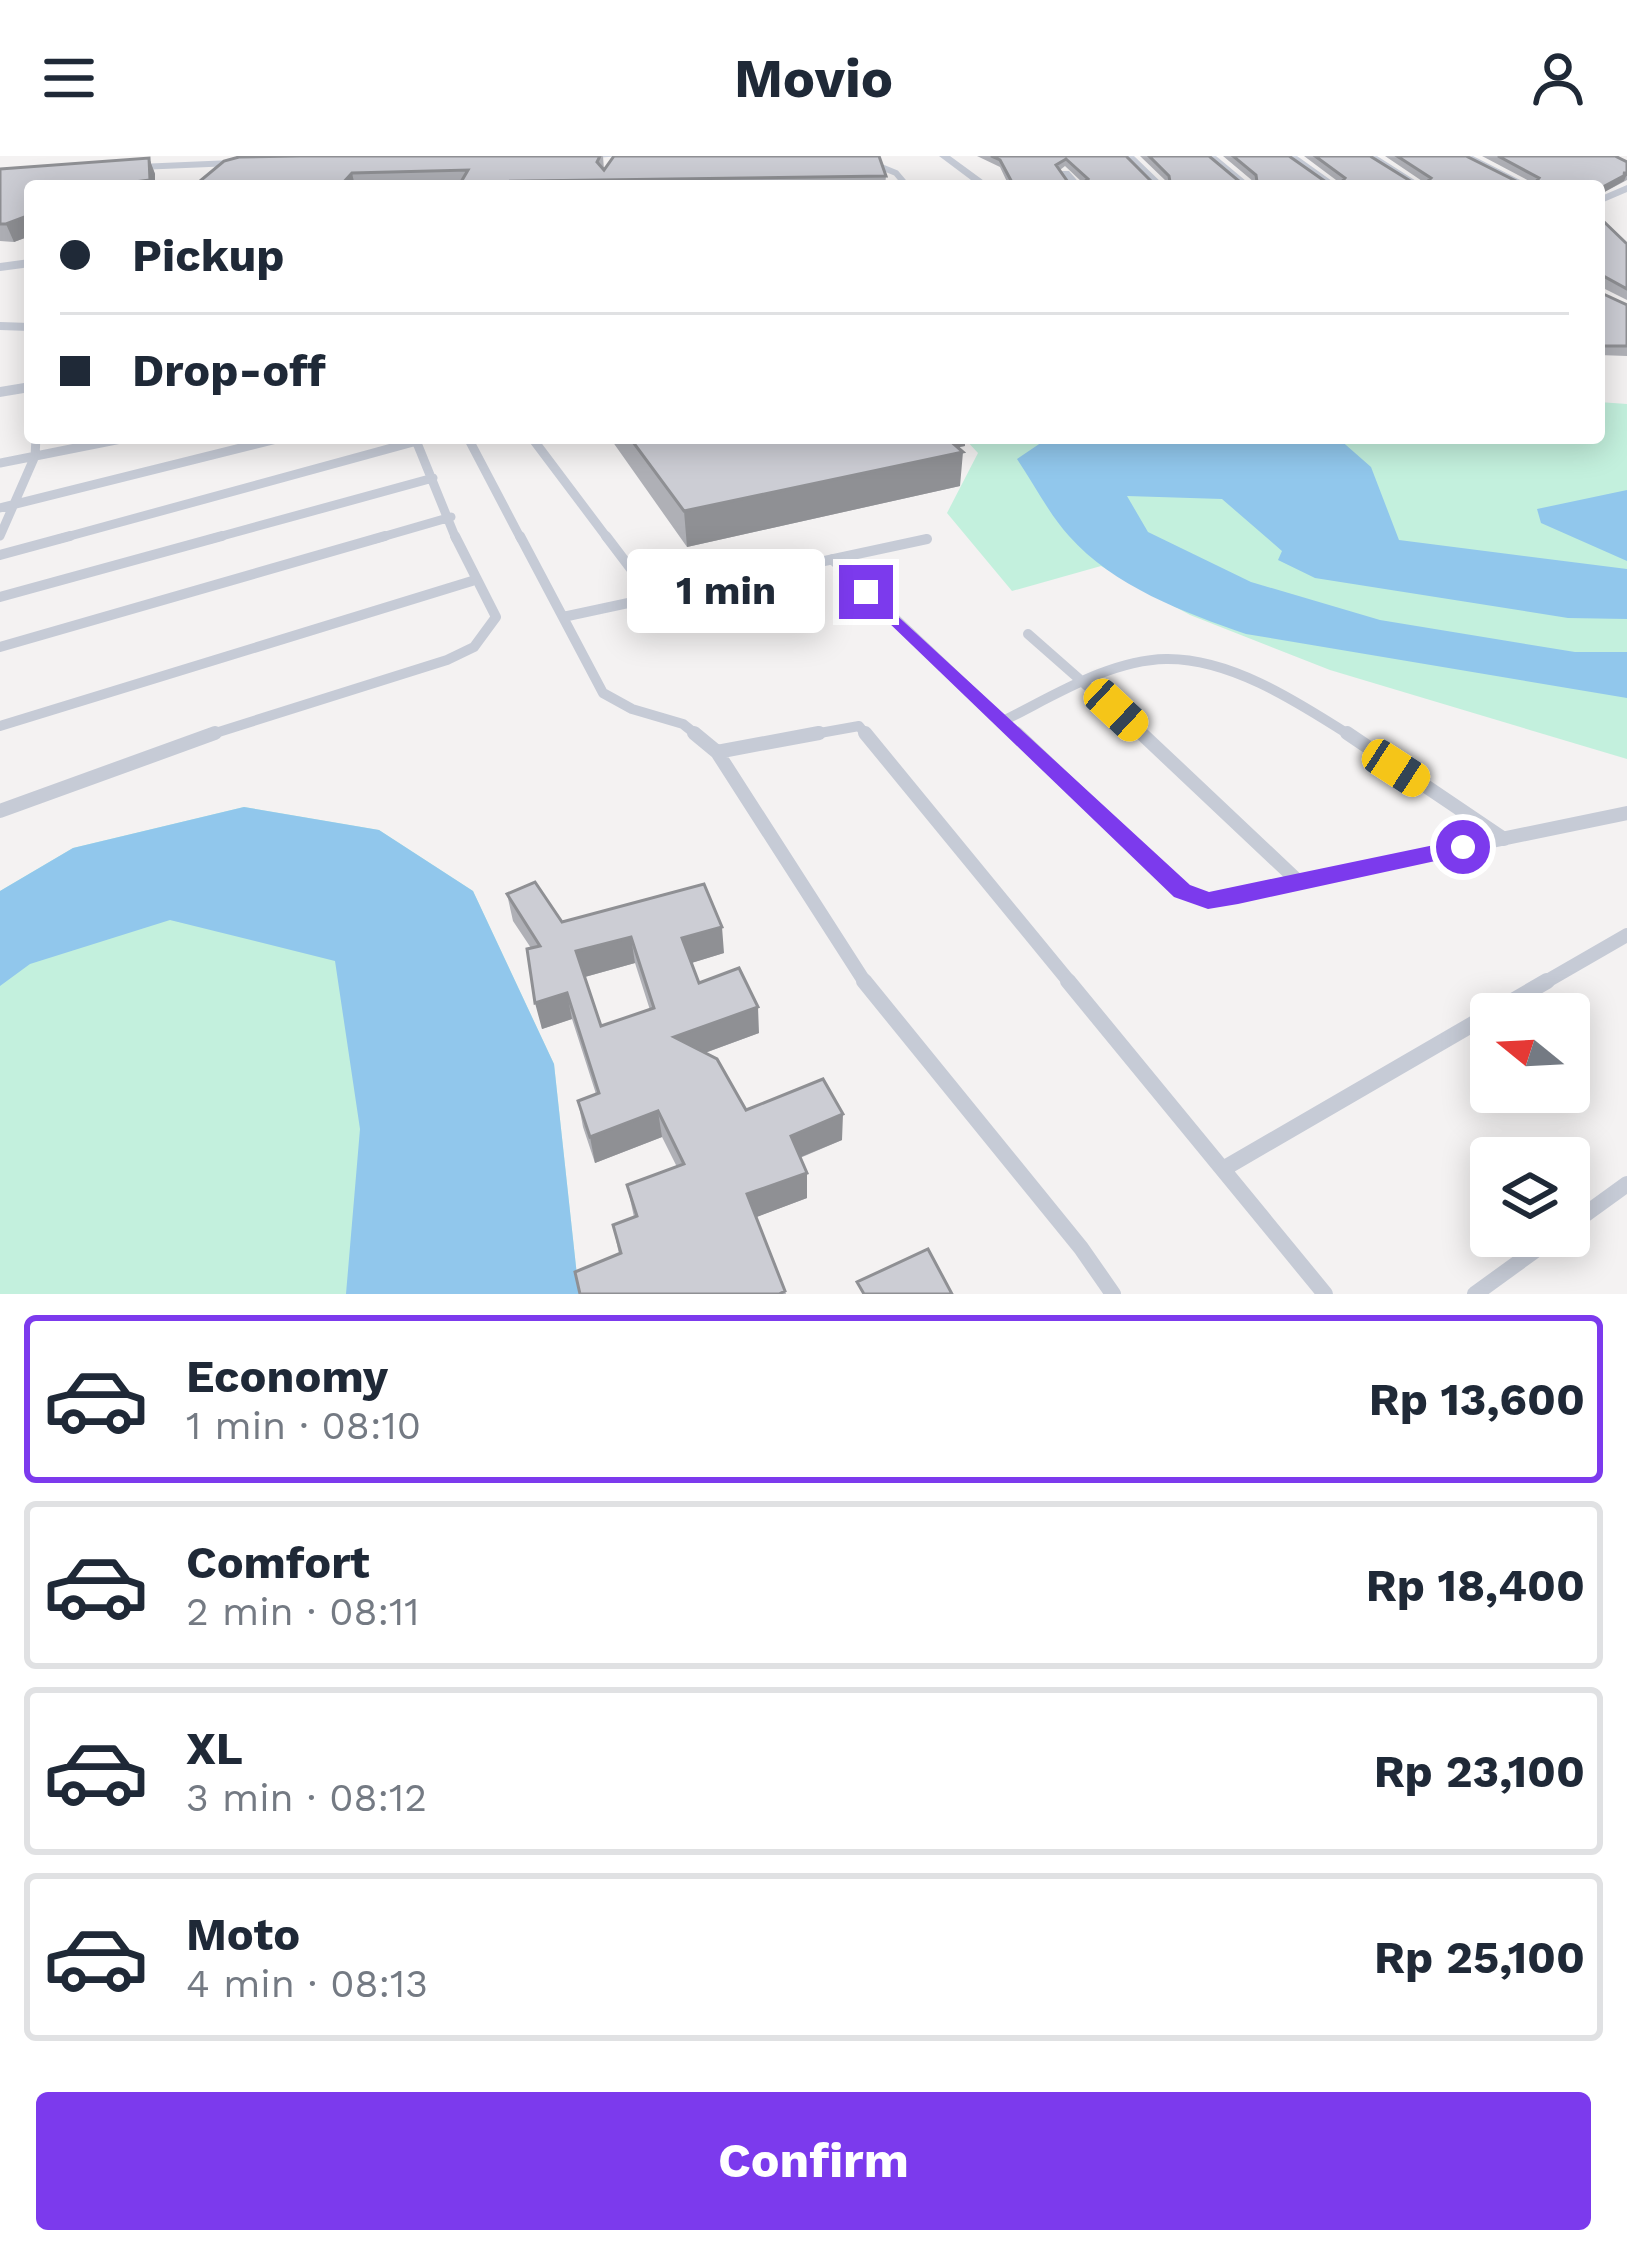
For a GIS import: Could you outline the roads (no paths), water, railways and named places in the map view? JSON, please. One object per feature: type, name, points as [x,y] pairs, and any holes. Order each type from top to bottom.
[{"type":"street","points":[[944,156],[978,180]]},
{"type":"street","points":[[1128,156],[1154,180]]},
{"type":"street","points":[[1210,156],[1240,180]]},
{"type":"street","points":[[1290,156],[1325,180]]},
{"type":"street","points":[[1370,156],[1409,180]]},
{"type":"street","points":[[1465,156],[1514,180]]},
{"type":"street","points":[[550,157],[616,159]]},
{"type":"street","points":[[1065,173],[1071,180]]},
{"type":"lane","points":[[571,164],[616,159]]},
{"type":"lane","points":[[849,160],[882,166],[900,180]]},
{"type":"lane","points":[[132,167],[253,163]]},
{"type":"lane","points":[[0,536],[35,444]]},
{"type":"lane","points":[[0,463],[95,444]]},
{"type":"lane","points":[[0,508],[257,444]]},
{"type":"lane","points":[[0,555],[402,444]]},
{"type":"lane","points":[[0,812],[190,741],[461,654],[489,632],[496,617],[472,581],[451,518],[418,444]]},
{"type":"lane","points":[[471,444],[603,693],[632,710],[683,724],[717,752],[865,983],[1082,1247],[1113,1294]]},
{"type":"lane","points":[[537,444],[653,598]]},
{"type":"lane","points":[[0,597],[434,478]]},
{"type":"lane","points":[[0,647],[451,518]]},
{"type":"lane","points":[[563,617],[927,539]]},
{"type":"lane","points":[[832,559],[1182,891],[1208,900],[1627,813]]},
{"type":"lane","points":[[0,726],[472,581]]},
{"type":"lane","points":[[1028,634],[1085,681],[1298,882]]},
{"type":"lane","points":[[1003,721],[1134,663],[1171,658],[1234,671],[1288,698],[1504,838]]},
{"type":"lane","points":[[717,752],[859,726],[1325,1294]]},
{"type":"lane","points":[[1222,1169],[1627,935]]},
{"type":"lane","points":[[1590,1211],[1627,1184]]},
{"type":"lane","points":[[1475,1294],[1526,1257]]},
{"type":"water","points":[[1039,444],[1345,444],[1371,467],[1399,540],[1627,569],[1627,619],[1568,618],[1315,578],[1278,560],[1282,551],[1222,499],[1127,496],[1148,532],[1251,582],[1380,620],[1575,652],[1627,652],[1627,698],[1246,634],[1175,607],[1128,583],[1087,554],[1048,509],[1017,459]]},
{"type":"water","points":[[1627,490],[1627,561],[1541,523],[1537,509]]},
{"type":"water","points":[[244,807],[379,830],[473,891],[554,1064],[579,1294],[346,1294],[360,1129],[335,961],[170,920],[30,964],[0,986],[0,891],[73,848]]}]
